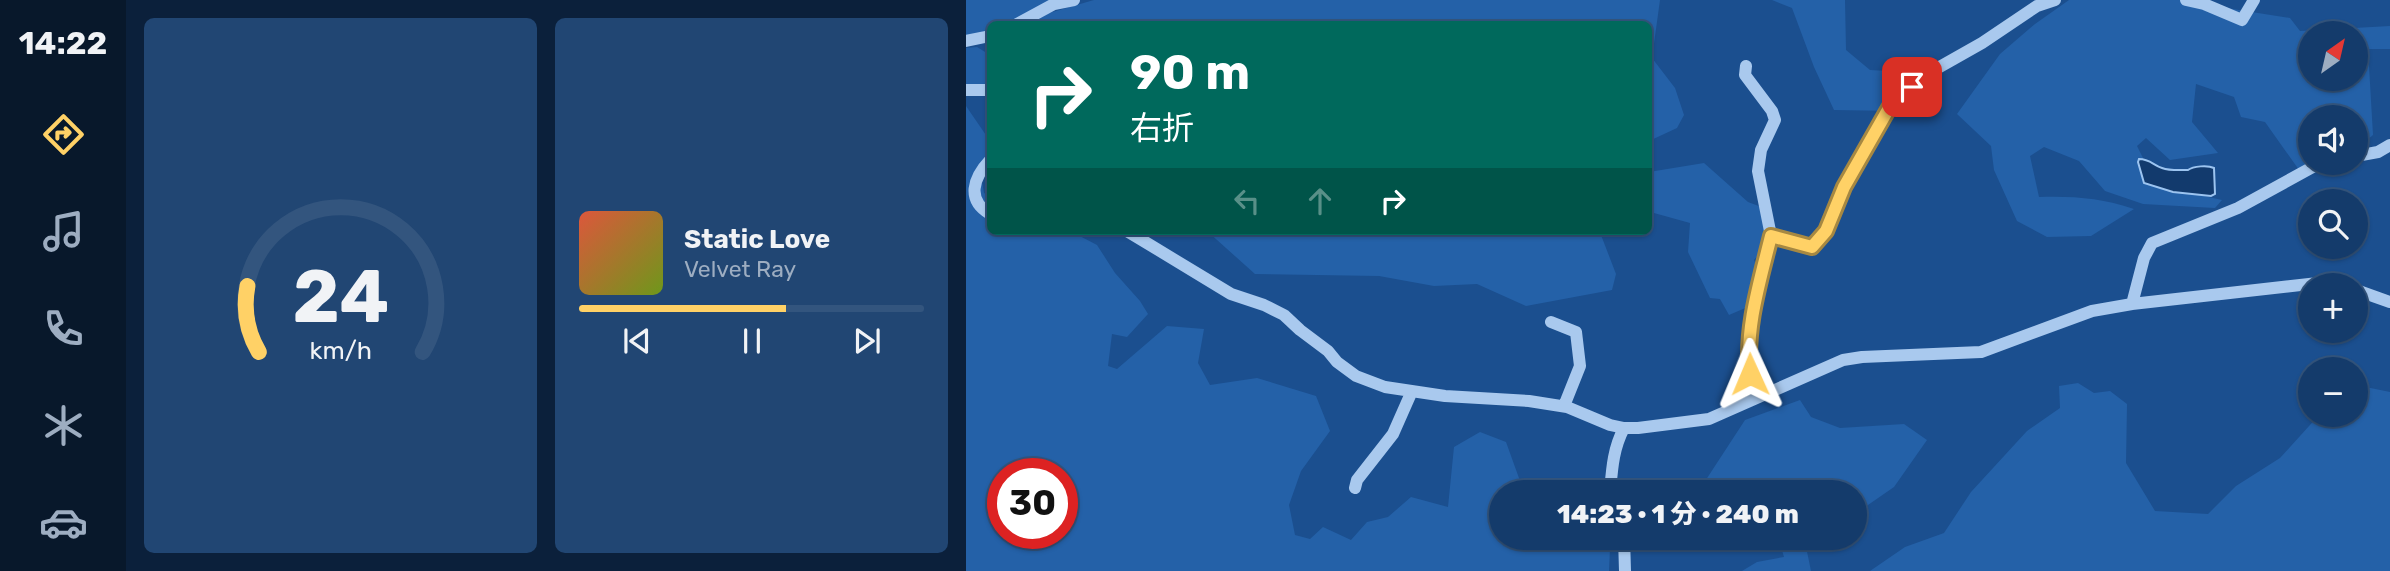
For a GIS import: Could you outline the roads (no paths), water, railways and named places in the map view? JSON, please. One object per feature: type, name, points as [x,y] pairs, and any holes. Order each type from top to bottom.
[{"type":"street","points":[[1023,21],[1054,4],[1074,0]]},
{"type":"street","points":[[1771,236],[1812,247],[1826,231],[1844,187],[1889,108],[1936,69],[1982,43],[2037,6],[2055,0]]},
{"type":"street","points":[[2186,0],[2204,4],[2242,20],[2254,0]]},
{"type":"street","points":[[966,41],[987,37]]},
{"type":"street","points":[[1746,66],[1745,75],[1772,111],[1775,120],[1761,150],[1758,171],[1771,236],[1758,287],[1747,350],[1752,399]]},
{"type":"street","points":[[966,90],[987,90]]},
{"type":"street","points":[[2368,154],[2390,145]]},
{"type":"street","points":[[987,163],[977,173],[971,192],[974,201],[987,212]]},
{"type":"street","points":[[2132,304],[2144,258],[2152,243],[2238,208],[2298,175]]},
{"type":"street","points":[[1133,235],[1222,289],[1284,315],[1356,376],[1385,387],[1412,391],[1564,406],[1624,428],[1709,419],[1843,360],[1981,352],[2092,311],[2298,285]]},
{"type":"street","points":[[2368,294],[2390,302]]},
{"type":"street","points":[[1551,322],[1576,332],[1580,366],[1564,406]]},
{"type":"street","points":[[1355,488],[1357,480],[1393,434],[1412,391]]},
{"type":"street","points":[[1611,480],[1617,440],[1624,428]]},
{"type":"street","points":[[1624,550],[1625,571]]}]
